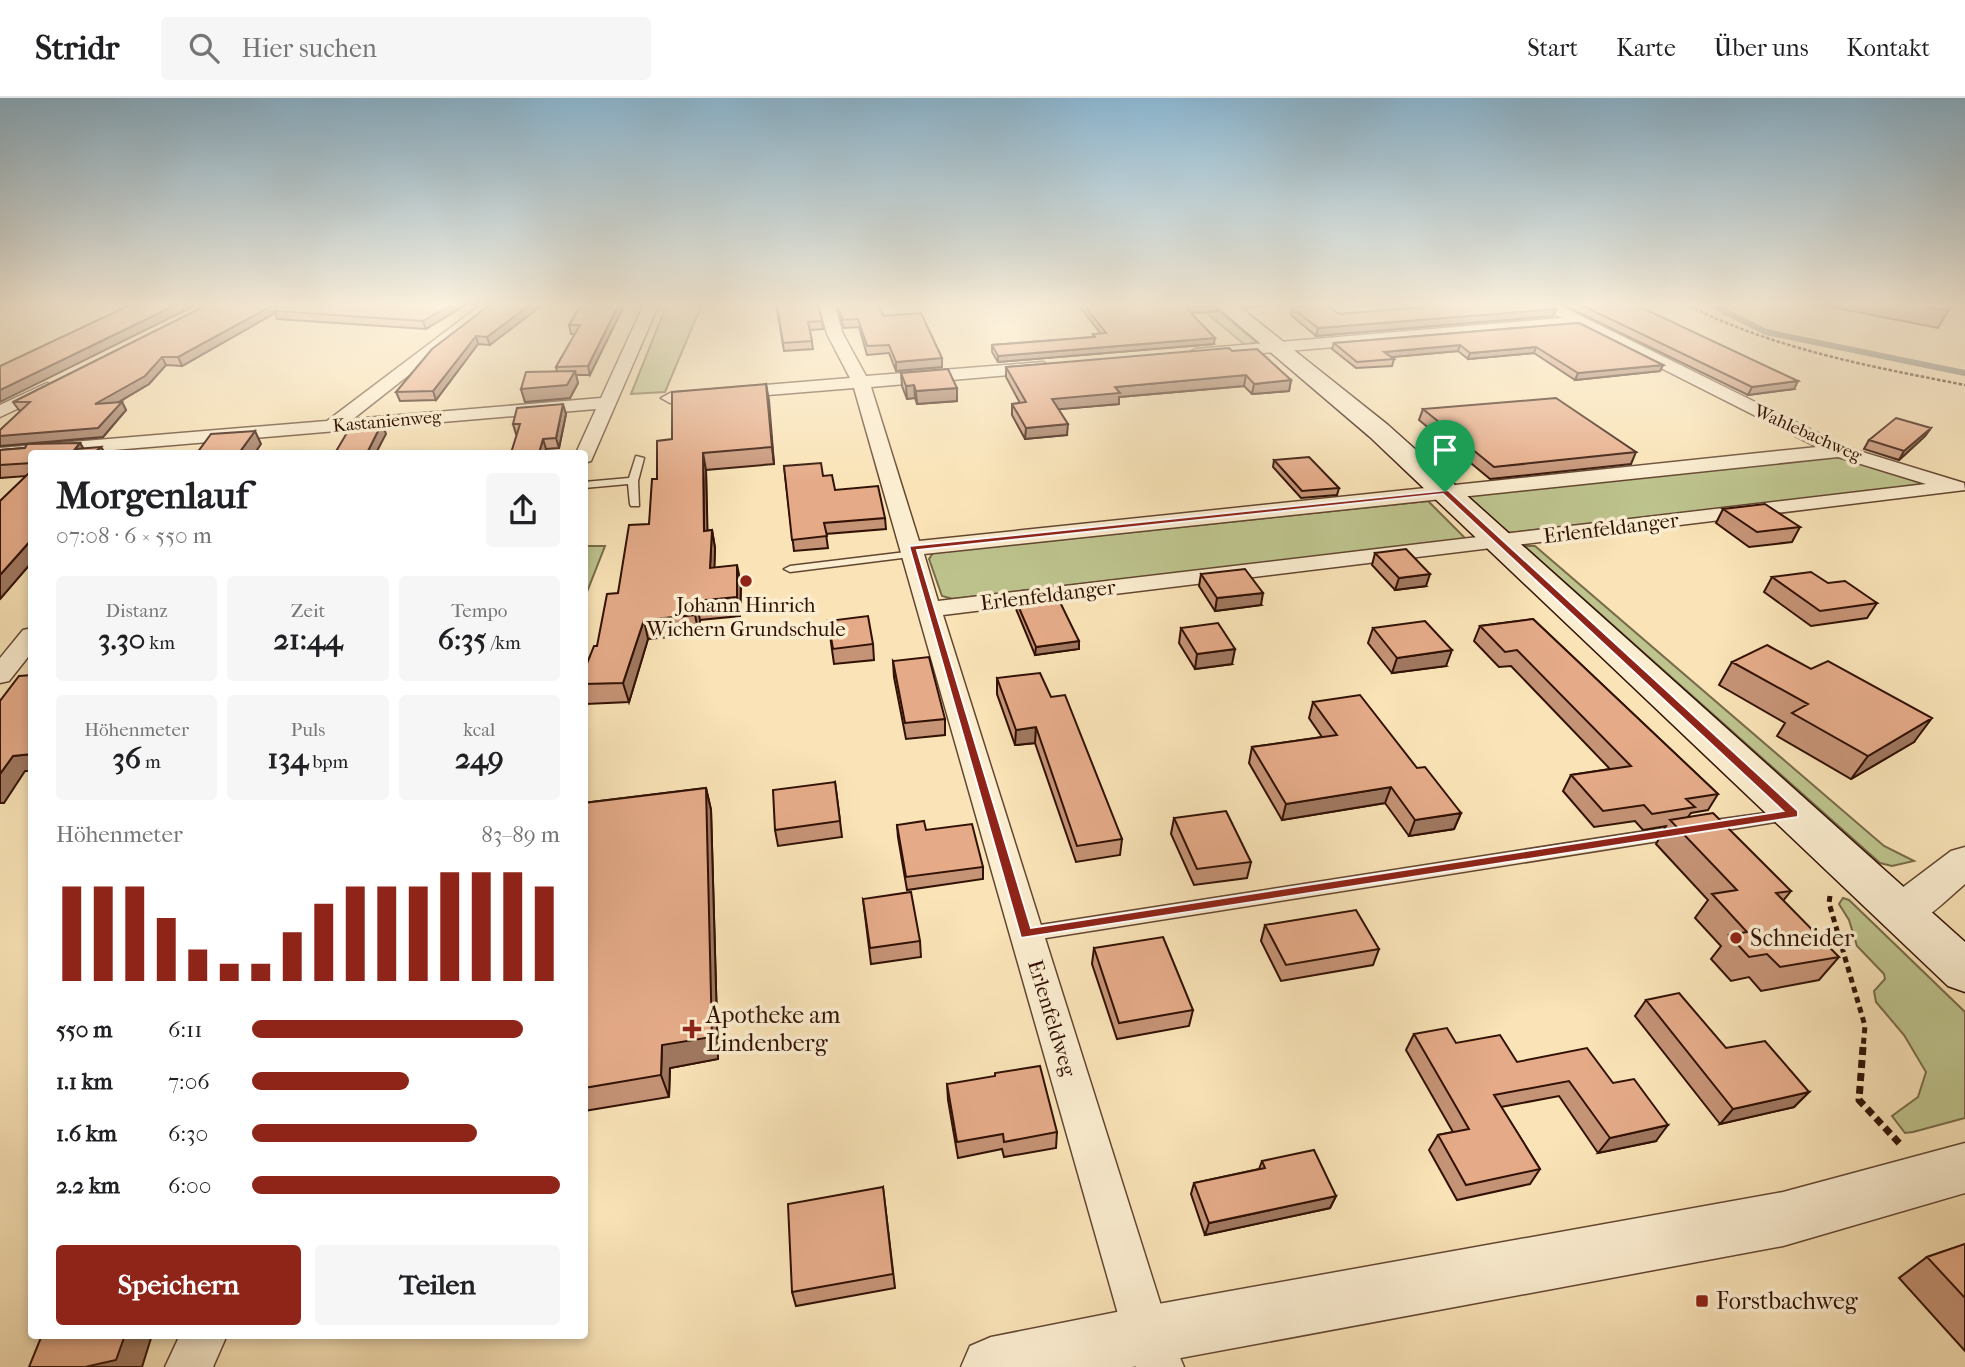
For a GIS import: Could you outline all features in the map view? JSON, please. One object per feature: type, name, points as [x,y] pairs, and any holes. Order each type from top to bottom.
[{"type":"main road","points":[[1297,363],[1445,492],[1965,972]]},
{"type":"street","points":[[332,426],[414,363]]},
{"type":"street","points":[[587,450],[625,363]]},
{"type":"street","name":"Erlenfeldweg","points":[[851,363],[861,383],[931,609],[1026,934],[1153,1351]]},
{"type":"street","name":"Wahlebachweg","points":[[1664,363],[1839,451],[1961,488]]},
{"type":"street","points":[[670,398],[1063,365]]},
{"type":"street","points":[[0,412],[60,382]]},
{"type":"street","name":"Kastanienweg","points":[[88,450],[177,446],[332,426],[607,403]]},
{"type":"street","points":[[913,551],[1839,451]]},
{"type":"street","name":"Kastanienweg","points":[[0,454],[28,453]]},
{"type":"street","name":"Erlenfeldanger","points":[[931,609],[1961,488]]},
{"type":"street","points":[[0,676],[28,640]]},
{"type":"street","points":[[1901,912],[1965,862]]},
{"type":"street","points":[[991,1367],[1153,1351],[1783,1219],[1948,1172]]},
{"type":"street","points":[[189,1367],[202,1339]]},
{"type":"lane","points":[[635,504],[633,481],[639,458]]},
{"type":"lane","points":[[588,485],[633,481]]},
{"type":"lane","points":[[790,569],[913,551]]},
{"type":"lane","points":[[1026,934],[1793,814]]},
{"type":"path","points":[[1864,363],[1965,386]]},
{"type":"path","points":[[1840,856],[1829,903],[1865,1026],[1859,1100],[1948,1172]]},
{"type":"green space","points":[[643,363],[677,363],[665,392],[631,394]]},
{"type":"green space","points":[[1835,456],[1929,485],[1509,533],[1464,494]]},
{"type":"green space","points":[[1428,501],[1466,539],[953,599],[942,596],[929,559],[933,553]]},
{"type":"green space","points":[[588,546],[605,546],[588,589]]},
{"type":"green space","points":[[1524,546],[1535,546],[1884,846],[1914,861],[1892,866],[1880,863]]},
{"type":"green space","points":[[1843,898],[1849,900],[1965,1012],[1965,1118],[1905,1133],[1892,1116],[1918,1097],[1926,1072],[1904,1035],[1876,1002],[1874,991],[1885,979],[1884,974],[1857,946],[1849,920],[1839,904]]},
{"type":"building","points":[[6,363],[55,363],[0,390],[0,366]]},
{"type":"building","points":[[91,363],[156,363],[145,376],[95,404],[122,402],[98,428],[0,436],[0,430],[30,402],[13,402]]},
{"type":"building","points":[[420,363],[455,363],[433,391],[396,392]]},
{"type":"building","points":[[558,363],[589,363],[588,366],[556,367]]},
{"type":"building","points":[[1050,363],[1273,363],[1291,380],[1254,384],[1246,375],[1115,387],[1120,393],[1052,399],[1068,424],[1026,428],[1012,404],[1026,402],[1006,367]]},
{"type":"building","points":[[1562,363],[1663,365],[1578,373]]},
{"type":"building","points":[[1702,363],[1760,363],[1798,381],[1752,387]]},
{"type":"building","points":[[948,369],[957,388],[916,391],[914,385],[906,386],[901,373]]},
{"type":"building","points":[[575,371],[567,385],[521,389],[526,372]]},
{"type":"building","points":[[766,384],[772,447],[703,453],[704,531],[712,530],[710,568],[737,565],[737,597],[696,601],[695,615],[644,620],[623,683],[588,684],[588,661],[594,646],[597,646],[607,594],[618,593],[629,525],[649,524],[652,479],[657,479],[657,441],[672,439],[672,392]]},
{"type":"building","points":[[1556,398],[1636,452],[1494,467],[1423,409]]},
{"type":"building","points":[[563,404],[556,438],[543,439],[540,450],[512,450],[520,424],[513,424],[517,408]]},
{"type":"building","points":[[1896,418],[1931,428],[1904,451],[1869,440]]},
{"type":"building","points":[[382,423],[368,450],[337,450],[351,426]]},
{"type":"building","points":[[255,431],[241,450],[199,450],[211,434]]},
{"type":"building","points":[[80,443],[75,449],[101,447],[98,450],[28,450],[28,463],[0,465],[0,450],[25,448],[27,444]]},
{"type":"building","points":[[1309,457],[1339,488],[1302,491],[1274,460]]},
{"type":"building","points":[[821,463],[823,476],[832,475],[835,490],[878,486],[885,518],[824,523],[827,536],[792,540],[784,466]]},
{"type":"building","points":[[28,474],[28,544],[0,575],[0,501]]},
{"type":"building","points":[[1765,504],[1800,527],[1757,532],[1723,509]]},
{"type":"building","points":[[1406,549],[1430,574],[1399,578],[1375,553]]},
{"type":"building","points":[[1245,569],[1263,593],[1217,598],[1201,574]]},
{"type":"building","points":[[1811,572],[1828,583],[1845,581],[1877,603],[1820,611],[1772,577]]},
{"type":"building","points":[[1057,596],[1079,641],[1036,647],[1016,601]]},
{"type":"building","points":[[868,616],[873,644],[833,649],[828,621]]},
{"type":"building","points":[[1533,619],[1718,794],[1686,799],[1695,807],[1652,814],[1644,805],[1603,811],[1571,775],[1631,766],[1517,650],[1505,652],[1480,626]]},
{"type":"building","points":[[1425,621],[1452,650],[1397,658],[1373,628]]},
{"type":"building","points":[[1218,623],[1235,649],[1197,654],[1181,628]]},
{"type":"building","points":[[1767,645],[1811,669],[1828,661],[1932,718],[1868,756],[1792,713],[1808,704],[1732,662]]},
{"type":"building","points":[[929,657],[945,719],[905,723],[893,661]]},
{"type":"building","points":[[1040,673],[1051,697],[1065,695],[1122,839],[1077,846],[1036,727],[1016,730],[997,678]]},
{"type":"building","points":[[28,675],[28,754],[13,756],[0,774],[0,701],[19,676]]},
{"type":"building","points":[[1360,695],[1417,768],[1425,767],[1461,813],[1415,820],[1391,787],[1286,804],[1252,747],[1337,735],[1313,702]]},
{"type":"building","points":[[835,782],[840,821],[775,830],[773,790]]},
{"type":"building","points":[[706,788],[712,1037],[662,1045],[661,1075],[588,1087],[588,803]]},
{"type":"building","points":[[1226,811],[1251,862],[1197,869],[1174,818]]},
{"type":"building","points":[[1713,813],[1791,891],[1776,893],[1839,957],[1780,967],[1767,954],[1749,957],[1729,935],[1747,932],[1712,894],[1737,890],[1670,820]]},
{"type":"building","points":[[924,821],[926,830],[972,824],[983,867],[906,877],[897,825]]},
{"type":"building","points":[[911,892],[920,941],[870,948],[863,899]]},
{"type":"building","points":[[1356,910],[1379,949],[1286,965],[1265,925]]},
{"type":"building","points":[[1163,937],[1193,1010],[1119,1023],[1094,948]]},
{"type":"building","points":[[1679,993],[1726,1048],[1765,1041],[1809,1092],[1733,1109],[1646,1000]]},
{"type":"building","points":[[1447,1028],[1456,1043],[1500,1035],[1517,1062],[1587,1048],[1613,1083],[1634,1079],[1668,1125],[1610,1138],[1569,1081],[1494,1095],[1540,1169],[1466,1185],[1438,1135],[1469,1129],[1414,1034]]},
{"type":"building","points":[[1040,1066],[1057,1132],[1004,1142],[1003,1134],[957,1142],[947,1084]]},
{"type":"building","points":[[1314,1150],[1336,1196],[1209,1223],[1194,1183],[1265,1168],[1262,1161]]},
{"type":"building","points":[[883,1187],[893,1274],[792,1292],[788,1204]]},
{"type":"building","points":[[1965,1244],[1965,1298],[1927,1257]]},
{"type":"building","points":[[40,1339],[124,1339],[116,1360],[85,1367],[29,1367]]},
{"type":"waterway","points":[[1918,363],[1965,373]]},
{"type":"place","name":"Johann Hinrich Wichern Grundschule","points":[[746,581]]},
{"type":"place","name":"Schneider","points":[[1736,938]]},
{"type":"place","name":"Apotheke am Lindenberg","points":[[692,1029]]},
{"type":"place","name":"Forstbachweg","points":[[1702,1301]]},
{"type":"route","points":[[1445,492],[1793,814],[1026,934],[912,548],[1445,492]]}]
